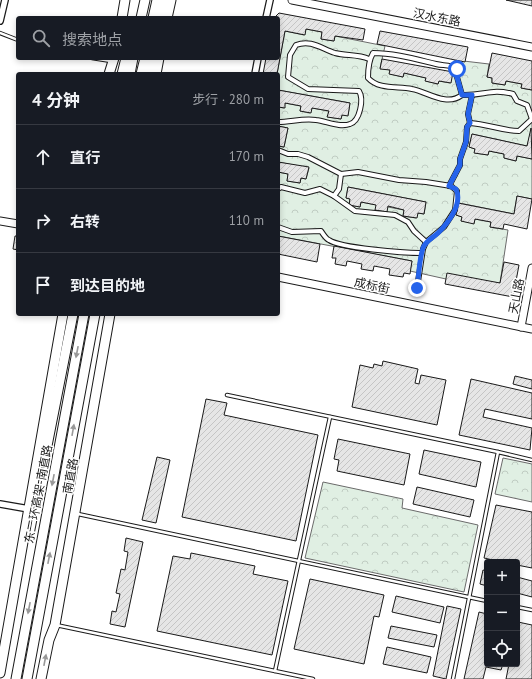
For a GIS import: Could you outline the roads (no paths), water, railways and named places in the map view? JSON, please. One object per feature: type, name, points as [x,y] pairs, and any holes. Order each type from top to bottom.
[{"type":"highway","points":[[122,16],[125,0]]},
{"type":"highway","points":[[153,16],[157,0]]},
{"type":"highway","points":[[160,16],[164,0]]},
{"type":"highway","points":[[167,16],[171,0]]},
{"type":"highway","points":[[141,16],[144,3]]},
{"type":"highway","points":[[110,72],[113,60]]},
{"type":"highway","points":[[122,72],[126,60]]},
{"type":"highway","points":[[130,72],[133,60]]},
{"type":"highway","points":[[142,72],[144,60]]},
{"type":"highway","points":[[149,72],[152,60]]},
{"type":"highway","points":[[156,72],[159,60]]},
{"type":"highway","points":[[0,673],[63,316]]},
{"type":"highway","points":[[30,506],[47,446],[73,316]]},
{"type":"highway","name":"东二环高架-南直路","points":[[16,679],[84,316]]},
{"type":"highway","name":"东二环高架-南直路","points":[[27,679],[95,316]]},
{"type":"highway","name":"南直路","points":[[41,679],[49,640],[56,625],[110,316]]},
{"type":"street","points":[[0,21],[4,0]]},
{"type":"street","points":[[266,16],[270,0]]},
{"type":"street","name":"汉水东路","points":[[292,0],[532,46]]},
{"type":"street","points":[[280,122],[316,120],[339,125],[350,125],[356,120],[361,106],[362,95],[358,91],[308,89],[288,77],[290,55],[296,45],[308,43],[336,53],[363,56],[369,59]]},
{"type":"street","points":[[462,95],[457,77],[457,69],[452,66],[404,56],[377,53],[373,53],[369,59],[368,78],[372,82],[393,88],[414,89],[438,99],[458,98],[462,95],[472,95],[490,91],[503,91],[513,94],[517,101],[527,106],[532,119],[519,131],[511,131],[470,123]]},
{"type":"street","points":[[255,72],[258,60]]},
{"type":"street","points":[[449,186],[460,165],[460,159],[466,142],[467,127],[470,123],[468,114],[472,95]]},
{"type":"street","points":[[280,151],[288,154],[298,154],[308,157],[342,174],[358,172],[399,180],[426,182],[449,186],[456,189],[455,210],[444,227],[426,242],[423,249],[417,288]]},
{"type":"street","points":[[334,196],[339,189],[342,174]]},
{"type":"street","points":[[280,188],[305,193],[320,189],[334,196],[355,211],[395,215],[408,222],[426,242]]},
{"type":"street","points":[[0,221],[16,224]]},
{"type":"street","points":[[280,228],[292,232],[321,231],[328,240],[340,244],[404,253],[420,253]]},
{"type":"street","name":"天山路","points":[[521,327],[532,268]]},
{"type":"street","name":"成标街","points":[[280,277],[532,328]]},
{"type":"street","points":[[0,504],[30,506]]},
{"type":"lane","points":[[0,32],[16,39]]},
{"type":"lane","points":[[227,395],[532,460]]},
{"type":"lane","points":[[275,671],[330,417]]},
{"type":"lane","points":[[453,679],[498,452]]},
{"type":"lane","points":[[75,513],[484,600]]},
{"type":"lane","points":[[520,608],[532,610]]},
{"type":"lane","points":[[56,625],[313,679]]}]
